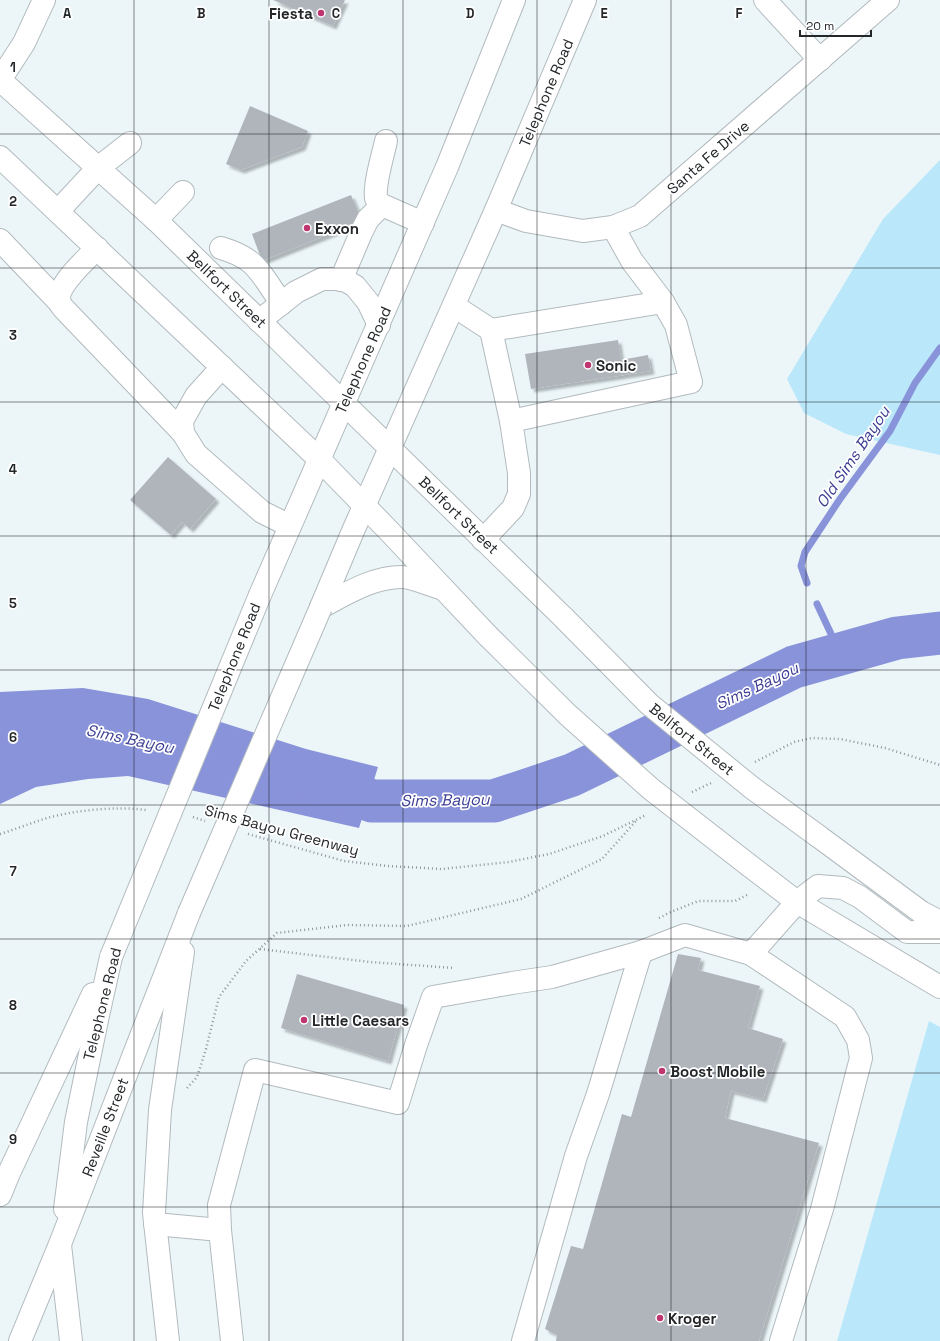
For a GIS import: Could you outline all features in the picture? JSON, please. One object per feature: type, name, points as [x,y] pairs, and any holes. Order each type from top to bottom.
[{"type":"main road","points":[[0,80],[24,43],[44,0]]},
{"type":"main road","name":"Telephone Road","points":[[71,1341],[60,1244],[76,1122],[96,1020],[111,957],[260,595],[447,167],[514,0]]},
{"type":"main road","name":"Telephone Road","points":[[168,1341],[154,1213],[160,1110],[189,913],[365,505],[496,210],[585,0]]},
{"type":"main road","points":[[765,0],[820,60]]},
{"type":"main road","name":"Santa Fe Drive","points":[[496,210],[526,221],[583,231],[613,227],[640,216],[888,0]]},
{"type":"main road","name":"Bellfort Street","points":[[0,80],[156,220],[564,618],[649,704],[751,788],[922,912],[940,922]]},
{"type":"main road","points":[[386,141],[377,183],[376,196],[378,202],[423,223]]},
{"type":"main road","points":[[58,211],[98,168],[130,143]]},
{"type":"main road","points":[[2,163],[98,248],[319,459],[365,505],[488,636],[568,715],[651,789],[797,902],[940,987]]},
{"type":"main road","points":[[156,220],[182,192]]},
{"type":"main road","points":[[341,280],[368,219],[382,205]]},
{"type":"main road","points":[[511,421],[691,382],[676,325],[663,302],[632,261],[613,227]]},
{"type":"main road","points":[[0,240],[183,433],[196,454],[262,512],[290,526]]},
{"type":"main road","points":[[60,303],[60,293],[62,288],[78,268],[98,248]]},
{"type":"main road","points":[[221,248],[237,254],[250,262],[275,293],[281,304]]},
{"type":"main road","points":[[259,321],[296,292],[322,279],[341,280],[355,286],[368,302],[379,325]]},
{"type":"main road","points":[[454,306],[491,330],[663,302]]},
{"type":"main road","points":[[483,540],[513,508],[519,494],[518,473],[511,421],[491,330]]},
{"type":"main road","points":[[183,433],[182,421],[196,396],[222,367]]},
{"type":"main road","points":[[321,606],[371,581],[403,577],[446,590]]},
{"type":"main road","points":[[751,954],[797,902],[818,886],[843,888],[860,897],[907,932],[940,932]]},
{"type":"main road","name":"Reveille Street","points":[[20,1341],[60,1244],[189,913]]},
{"type":"main road","points":[[232,1341],[220,1230],[219,1205],[255,1070],[398,1104],[416,1045],[433,997],[552,977],[640,952],[685,935],[751,954],[845,1017],[858,1040],[861,1058],[822,1209],[781,1341]]},
{"type":"main road","points":[[522,1341],[576,1156],[598,1094],[640,952]]},
{"type":"main road","points":[[0,1195],[111,957]]},
{"type":"main road","points":[[155,1224],[220,1230]]},
{"type":"path","points":[[751,763],[794,742],[812,738],[848,740],[885,748],[940,765]]},
{"type":"path","points":[[687,795],[715,781]]},
{"type":"path","points":[[0,834],[48,818],[94,810],[130,808],[152,811]]},
{"type":"path","name":"Sims Bayou Greenway","points":[[241,832],[344,861],[388,866],[442,869],[509,862],[549,854],[603,836],[652,812]]},
{"type":"path","name":"Sims Bayou Greenway","points":[[190,816],[212,823]]},
{"type":"path","points":[[185,1091],[197,1078],[219,997],[246,960],[277,933],[347,925],[407,926],[521,899],[602,859],[637,819]]},
{"type":"path","points":[[658,919],[698,901],[735,901],[751,893],[768,880]]},
{"type":"path","points":[[260,949],[370,962],[457,968]]},
{"type":"shaded area","points":[[940,160],[940,455],[846,434],[804,413],[787,379],[883,219]]},
{"type":"shaded area","points":[[929,1021],[940,1027],[940,1341],[837,1341]]},
{"type":"water","points":[[83,688],[148,699],[306,749],[378,767],[359,828],[128,776],[88,779],[36,787],[0,804],[0,692]]},
{"type":"building","name":"Fiesta","points":[[273,0],[345,0],[333,26]]},
{"type":"building","points":[[250,106],[308,131],[302,147],[241,170],[226,164]]},
{"type":"building","name":"Exxon","points":[[351,195],[362,221],[262,261],[252,234]]},
{"type":"building","name":"Sonic","points":[[618,340],[621,360],[648,355],[651,371],[531,389],[525,354]]},
{"type":"building","points":[[168,457],[216,499],[190,529],[182,522],[171,535],[130,500]]},
{"type":"building","points":[[678,954],[701,958],[698,970],[760,986],[748,1028],[783,1039],[763,1099],[731,1091],[725,1118],[819,1143],[759,1341],[556,1341],[557,1335],[545,1329],[571,1246],[583,1249],[622,1114],[631,1117]]},
{"type":"building","points":[[297,974],[404,1005],[388,1061],[281,1028]]},
{"type":"waterway","name":"Old Sims Bayou","points":[[807,583],[801,566],[805,552],[840,499],[890,431],[915,383],[940,348]]},
{"type":"waterway","name":"Old Sims Bayou","points":[[817,604],[840,653]]},
{"type":"waterway","name":"Sims Bayou","points":[[314,778],[372,801],[494,801],[572,775],[794,667],[897,638],[940,633]]},
{"type":"place","name":"Fiesta","points":[[321,13]]},
{"type":"place","name":"Exxon","points":[[307,228]]},
{"type":"place","name":"Sonic","points":[[588,365]]},
{"type":"place","name":"Little Caesars","points":[[304,1020]]},
{"type":"place","name":"Boost Mobile","points":[[662,1071]]},
{"type":"place","name":"Kroger","points":[[660,1318]]}]
